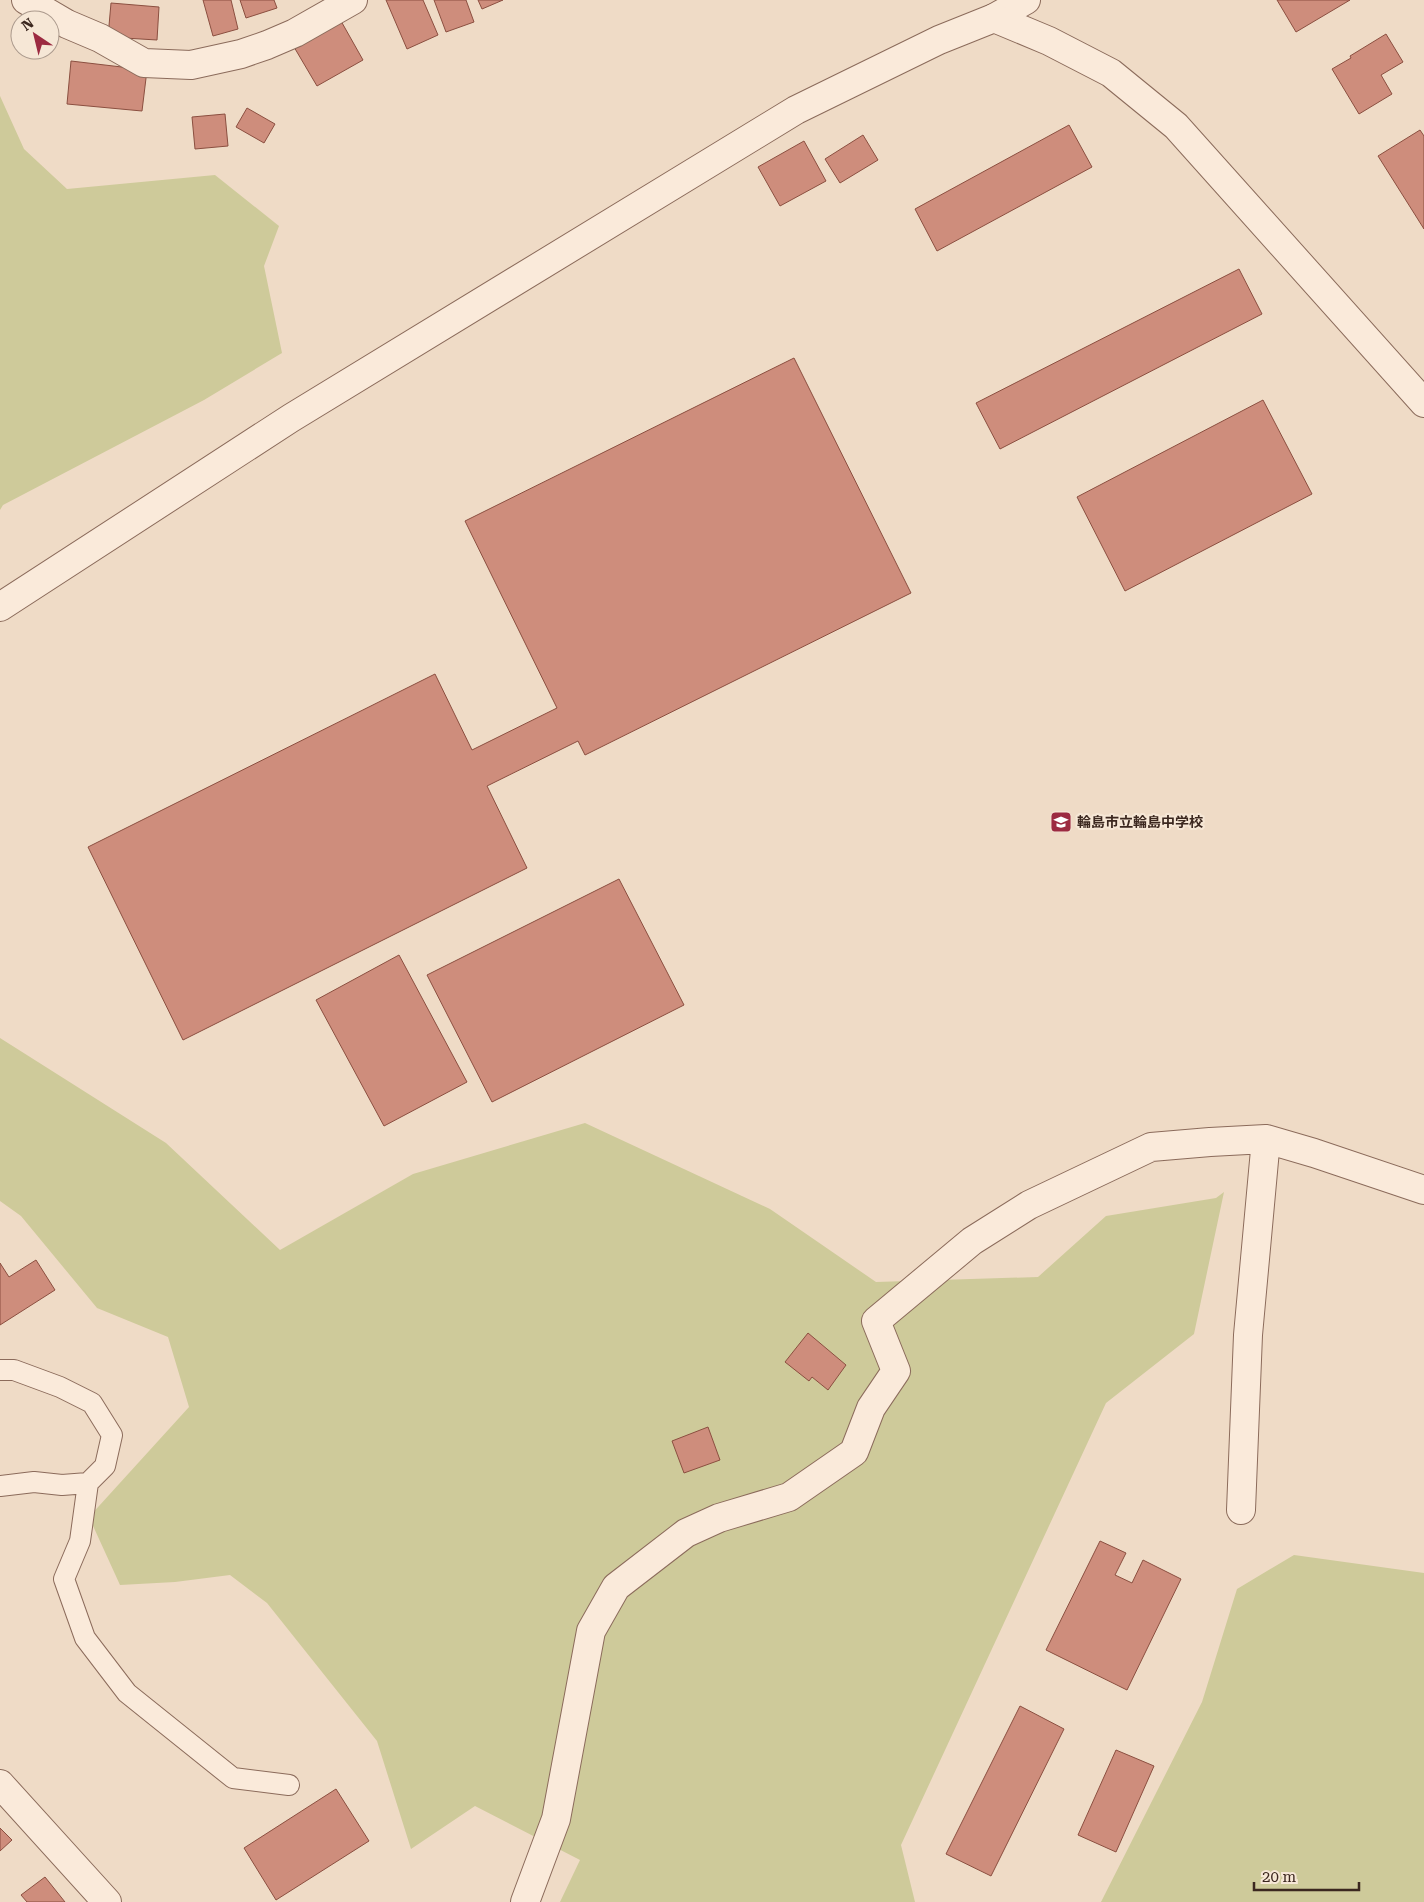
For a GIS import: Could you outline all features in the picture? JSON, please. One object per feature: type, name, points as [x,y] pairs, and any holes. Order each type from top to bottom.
[{"type":"street","points":[[26,0],[67,24],[100,38],[144,63],[191,65],[241,54],[295,34],[353,0]]},
{"type":"street","points":[[0,607],[291,418],[796,110],[939,40],[994,18],[1026,0]]},
{"type":"street","points":[[994,18],[1048,41],[1111,73],[1176,126],[1424,403]]},
{"type":"street","points":[[1241,1510],[1248,1335],[1266,1139]]},
{"type":"street","points":[[525,1902],[556,1819],[591,1631],[616,1587],[686,1533],[719,1518],[789,1497],[854,1452],[871,1408],[896,1371],[876,1321],[972,1241],[1030,1205],[1151,1148],[1266,1139],[1424,1190]]},
{"type":"street","points":[[0,1784],[107,1902]]},
{"type":"lane","points":[[0,1370],[14,1370],[60,1387],[92,1403],[112,1435],[105,1466],[88,1483],[80,1541],[64,1580],[85,1638],[126,1693],[233,1778],[289,1785]]},
{"type":"lane","points":[[0,1486],[34,1482],[62,1485],[88,1483]]},
{"type":"shaded area","points":[[0,96],[24,149],[67,189],[215,175],[279,226],[264,266],[282,353],[204,400],[3,505],[0,510]]},
{"type":"shaded area","points":[[0,1038],[166,1143],[280,1250],[413,1174],[585,1123],[770,1209],[876,1282],[1038,1277],[1106,1216],[1216,1198],[1224,1192],[1194,1334],[1106,1403],[901,1845],[915,1902],[560,1902],[580,1860],[475,1806],[411,1849],[377,1741],[267,1603],[230,1575],[175,1582],[120,1585],[89,1517],[189,1407],[168,1337],[97,1308],[21,1216],[0,1201]]},
{"type":"shaded area","points":[[1294,1555],[1424,1573],[1424,1902],[1101,1902],[1202,1702],[1237,1589]]},
{"type":"building","points":[[203,0],[231,0],[238,29],[213,36]]},
{"type":"building","points":[[240,0],[274,0],[277,8],[246,18]]},
{"type":"building","points":[[386,0],[423,0],[438,35],[407,49]]},
{"type":"building","points":[[434,0],[466,0],[474,22],[446,32]]},
{"type":"building","points":[[478,0],[503,0],[482,9]]},
{"type":"building","points":[[1277,0],[1350,0],[1296,32]]},
{"type":"building","points":[[111,3],[159,7],[157,40],[108,37]]},
{"type":"building","points":[[341,21],[363,60],[317,86],[294,47]]},
{"type":"building","points":[[1386,34],[1403,62],[1381,75],[1392,94],[1359,114],[1332,69]]},
{"type":"building","points":[[71,61],[147,70],[142,111],[67,104]]},
{"type":"building","points":[[247,108],[275,124],[264,143],[236,127]]},
{"type":"building","points":[[225,114],[228,146],[195,149],[192,117]]},
{"type":"building","points":[[1069,125],[1092,167],[937,251],[915,209]]},
{"type":"building","points":[[1420,130],[1424,136],[1424,229],[1378,156]]},
{"type":"building","points":[[863,135],[878,160],[840,183],[825,159]]},
{"type":"building","points":[[804,141],[826,181],[780,206],[758,167]]},
{"type":"building","points":[[1239,269],[1262,314],[1000,449],[976,403]]},
{"type":"building","points":[[794,358],[911,593],[585,755],[578,741],[487,786],[527,868],[183,1040],[88,847],[435,674],[472,750],[557,708],[465,521]]},
{"type":"building","points":[[1263,400],[1312,494],[1125,591],[1077,497]]},
{"type":"building","points":[[619,879],[684,1005],[492,1102],[427,975]]},
{"type":"building","points":[[399,955],[467,1082],[384,1126],[316,1000]]},
{"type":"building","points":[[36,1260],[55,1290],[0,1325],[0,1263],[9,1277]]},
{"type":"building","points":[[808,1333],[846,1365],[828,1390],[812,1377],[809,1381],[785,1362]]},
{"type":"building","points":[[708,1427],[720,1460],[684,1473],[672,1441]]},
{"type":"building","points":[[1100,1541],[1126,1553],[1115,1575],[1132,1583],[1143,1560],[1181,1579],[1127,1690],[1046,1650]]},
{"type":"building","points":[[1020,1706],[1064,1729],[991,1876],[946,1854]]},
{"type":"building","points":[[1116,1750],[1154,1766],[1116,1852],[1078,1835]]},
{"type":"building","points":[[336,1789],[369,1841],[276,1900],[244,1848]]},
{"type":"building","points":[[0,1828],[12,1840],[0,1851]]},
{"type":"building","points":[[45,1877],[65,1902],[27,1902],[21,1895]]},
{"type":"place","name":"輪島市立輪島中学校","points":[[1061,822]]}]
